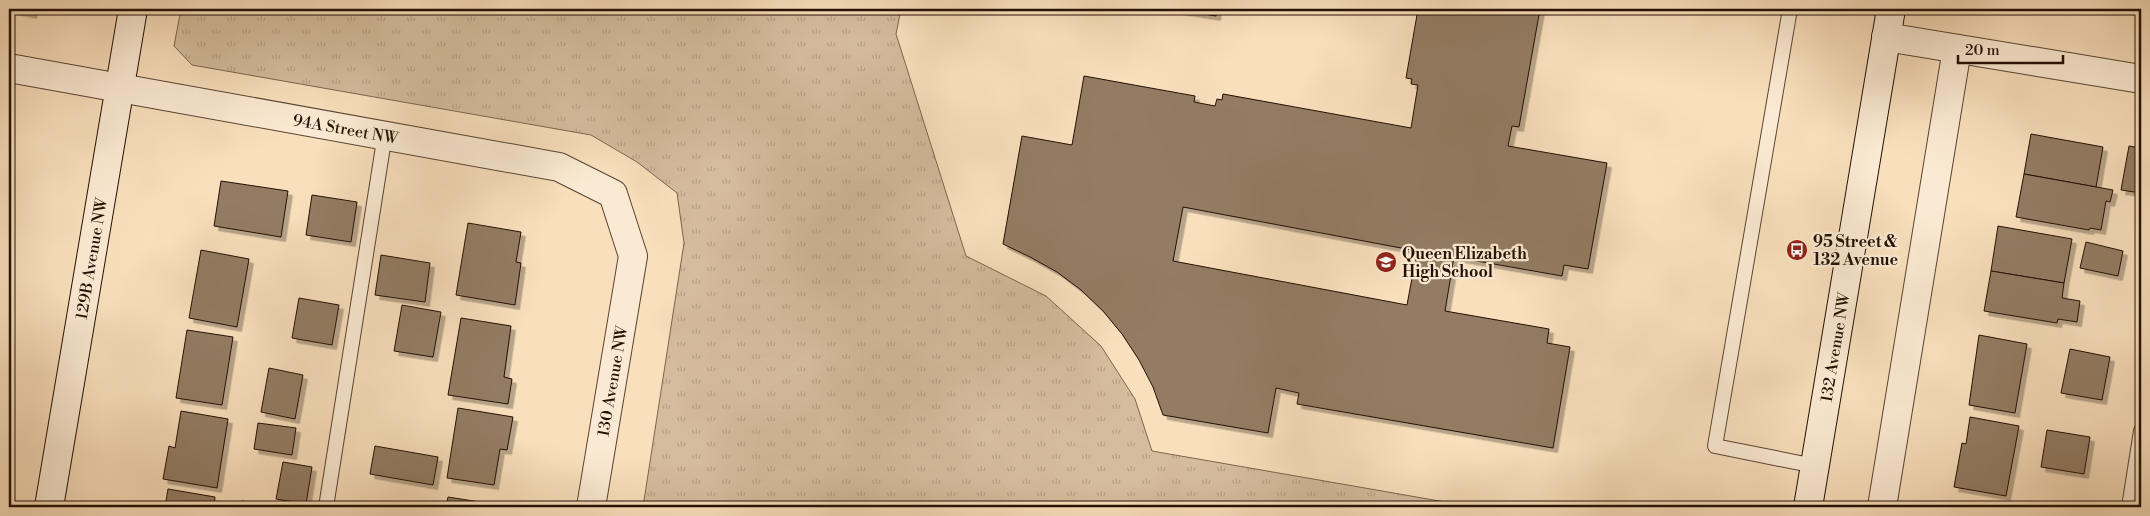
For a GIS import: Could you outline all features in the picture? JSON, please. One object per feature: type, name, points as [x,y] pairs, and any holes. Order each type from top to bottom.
[{"type":"street","name":"129B Avenue NW","points":[[49,507],[133,9]]},
{"type":"street","name":"132 Avenue NW","points":[[1808,507],[1891,9]]},
{"type":"street","points":[[1886,37],[2141,79]]},
{"type":"street","points":[[1882,507],[1957,49]]},
{"type":"street","name":"94A Street NW","points":[[9,68],[385,134],[558,167],[613,194],[633,256]]},
{"type":"street","name":"130 Avenue NW","points":[[590,507],[633,256]]},
{"type":"lane","points":[[1790,9],[1715,446],[1815,466]]},
{"type":"lane","points":[[326,507],[385,134]]},
{"type":"lane","points":[[2129,507],[2141,431]]},
{"type":"green space","points":[[181,9],[901,9],[896,34],[966,256],[1046,296],[1101,346],[1135,399],[1152,451],[1474,507],[643,507],[684,243],[677,193],[637,162],[591,135],[192,65],[174,46]]},
{"type":"building","points":[[9,9],[33,9],[32,14]]},
{"type":"building","points":[[1173,9],[1217,9],[1216,16]]},
{"type":"building","points":[[1418,9],[1540,9],[1519,127],[1512,126],[1508,146],[1607,163],[1588,269],[1564,265],[1562,276],[1454,257],[1445,311],[1549,329],[1547,343],[1570,347],[1553,448],[1297,404],[1299,393],[1276,388],[1268,433],[1163,415],[1153,387],[1139,360],[1122,334],[1103,311],[1081,290],[1057,272],[1003,244],[1022,136],[1072,145],[1084,76],[1195,96],[1194,102],[1215,106],[1217,99],[1222,100],[1223,94],[1411,128],[1418,85],[1411,84],[1412,79],[1406,78]],"holes":[[[1183,207],[1417,251],[1407,305],[1173,261]]]},
{"type":"building","points":[[2031,134],[2103,147],[2096,187],[2024,174]]},
{"type":"building","points":[[2129,146],[2141,148],[2141,193],[2121,190]]},
{"type":"building","points":[[2024,174],[2113,190],[2110,202],[2106,201],[2101,230],[2090,228],[2089,230],[2016,217]]},
{"type":"building","points":[[221,181],[288,191],[281,237],[214,226]]},
{"type":"building","points":[[312,195],[357,202],[351,242],[306,235]]},
{"type":"building","points":[[468,223],[521,232],[516,262],[521,263],[515,305],[456,295]]},
{"type":"building","points":[[1998,226],[2072,239],[2064,283],[1991,271]]},
{"type":"building","points":[[2086,242],[2123,251],[2118,276],[2080,268]]},
{"type":"building","points":[[201,250],[249,259],[237,327],[189,318]]},
{"type":"building","points":[[381,255],[430,263],[425,302],[375,295]]},
{"type":"building","points":[[1991,271],[2064,283],[2062,298],[2080,301],[2077,322],[2058,319],[2057,323],[1984,311]]},
{"type":"building","points":[[299,298],[339,305],[332,345],[292,338]]},
{"type":"building","points":[[402,305],[441,312],[433,357],[394,351]]},
{"type":"building","points":[[461,318],[511,326],[504,377],[512,379],[508,404],[448,395]]},
{"type":"building","points":[[187,330],[233,337],[222,405],[176,398]]},
{"type":"building","points":[[1979,335],[2027,344],[2015,413],[1969,405]]},
{"type":"building","points":[[2070,349],[2110,357],[2102,400],[2061,393]]},
{"type":"building","points":[[269,368],[303,375],[295,419],[261,412]]},
{"type":"building","points":[[458,408],[513,417],[507,450],[500,449],[494,485],[447,478]]},
{"type":"building","points":[[181,411],[228,419],[217,488],[163,479],[169,446],[175,448]]},
{"type":"building","points":[[1970,417],[2019,426],[2006,496],[1954,487],[1962,443],[1966,444]]},
{"type":"building","points":[[258,423],[296,428],[292,455],[254,449]]},
{"type":"building","points":[[2047,430],[2090,437],[2084,474],[2041,467]]},
{"type":"building","points":[[375,446],[438,457],[433,485],[370,474]]},
{"type":"building","points":[[283,462],[312,467],[306,504],[276,499]]},
{"type":"building","points":[[168,489],[215,497],[214,507],[165,507]]},
{"type":"building","points":[[448,497],[499,505],[499,507],[446,507]]},
{"type":"building","points":[[242,501],[277,507],[240,507]]},
{"type":"place","name":"95 Street & 132 Avenue","points":[[1797,250]]},
{"type":"place","name":"Queen Elizabeth High School","points":[[1386,262]]}]
